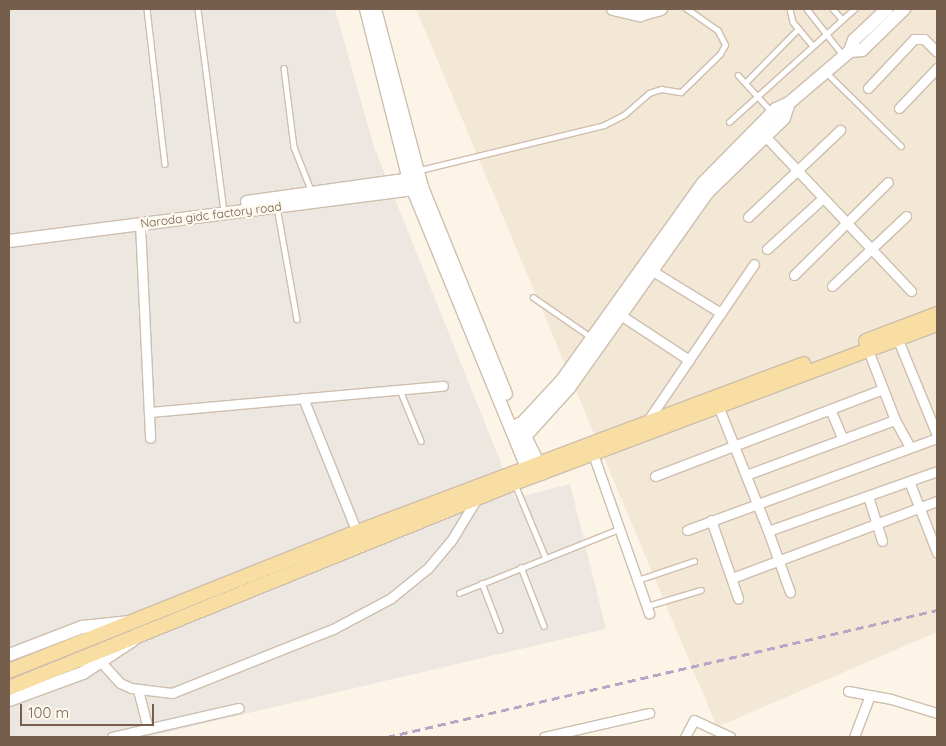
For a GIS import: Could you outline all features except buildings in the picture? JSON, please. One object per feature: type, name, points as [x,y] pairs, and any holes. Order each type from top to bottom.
[{"type":"main road","points":[[535,471],[646,422],[937,314]]},
{"type":"main road","points":[[9,671],[357,532],[535,471],[593,454],[719,408],[937,324]]},
{"type":"main road","points":[[9,688],[96,659],[139,636],[477,498],[513,479]]},
{"type":"street","points":[[375,9],[416,181],[519,436],[535,471]]},
{"type":"street","points":[[613,9],[640,15],[661,9]]},
{"type":"street","points":[[519,436],[562,380],[703,183],[772,112],[789,103],[847,54],[854,40],[887,9]]},
{"type":"street","points":[[847,54],[862,50],[904,9]]},
{"type":"street","points":[[868,88],[914,39],[924,39],[937,52]]},
{"type":"street","points":[[899,108],[937,68]]},
{"type":"street","points":[[519,436],[569,388],[708,192],[784,118],[789,103]]},
{"type":"street","points":[[748,217],[840,130]]},
{"type":"street","points":[[765,136],[796,172],[911,291]]},
{"type":"street","name":"Naroda gidc factory road","points":[[9,233],[416,181]]},
{"type":"street","name":"Naroda gidc factory road","points":[[9,241],[277,207],[416,181]]},
{"type":"street","points":[[794,274],[888,182]]},
{"type":"street","points":[[767,249],[822,199]]},
{"type":"street","points":[[832,286],[906,216]]},
{"type":"street","points":[[140,224],[150,438]]},
{"type":"street","points":[[646,422],[754,264]]},
{"type":"street","points":[[651,270],[721,313]]},
{"type":"street","points":[[620,314],[689,360]]},
{"type":"street","points":[[687,530],[937,436],[898,340]]},
{"type":"street","points":[[868,350],[895,420],[910,447]]},
{"type":"street","points":[[149,412],[443,386]]},
{"type":"street","points":[[655,476],[883,389]]},
{"type":"street","points":[[303,398],[357,532]]},
{"type":"street","points":[[719,408],[790,592]]},
{"type":"street","points":[[830,409],[843,439]]},
{"type":"street","points":[[746,475],[895,420]]},
{"type":"street","points":[[593,454],[648,609]]},
{"type":"street","points":[[768,531],[937,471]]},
{"type":"street","points":[[909,481],[937,553]]},
{"type":"street","points":[[868,496],[882,541]]},
{"type":"street","points":[[9,700],[83,673],[96,659],[120,683],[138,690],[172,693],[333,629],[391,598],[428,568],[451,540],[477,498]]},
{"type":"street","points":[[732,578],[937,501]]},
{"type":"street","points":[[711,520],[738,598]]},
{"type":"street","points":[[9,655],[82,627],[114,621],[134,622]]},
{"type":"street","points":[[138,690],[148,729]]},
{"type":"street","points":[[848,691],[937,713]]},
{"type":"street","points":[[854,737],[870,695]]},
{"type":"street","points":[[112,737],[240,708]]},
{"type":"street","points":[[544,737],[649,713]]},
{"type":"street","points":[[685,737],[694,720],[730,737]]},
{"type":"lane","points":[[147,9],[165,164]]},
{"type":"lane","points":[[198,9],[223,205]]},
{"type":"lane","points":[[416,181],[604,125],[624,115],[649,93],[662,90],[681,92],[720,54],[725,45],[718,31],[686,9]]},
{"type":"lane","points":[[790,9],[790,18],[812,45]]},
{"type":"lane","points":[[807,9],[847,54]]},
{"type":"lane","points":[[833,9],[842,19]]},
{"type":"lane","points":[[729,122],[827,31],[854,9]]},
{"type":"lane","points":[[746,83],[798,29]]},
{"type":"lane","points":[[284,68],[294,147],[312,194]]},
{"type":"lane","points":[[826,72],[901,146]]},
{"type":"lane","points":[[738,75],[772,112]]},
{"type":"lane","points":[[277,207],[297,319]]},
{"type":"lane","points":[[533,297],[592,337]]},
{"type":"lane","points":[[400,390],[421,441]]},
{"type":"lane","points":[[513,479],[545,556]]},
{"type":"lane","points":[[459,593],[545,556],[619,529]]},
{"type":"lane","points":[[638,580],[694,561]]},
{"type":"lane","points":[[520,567],[544,626]]},
{"type":"lane","points":[[482,583],[500,630]]},
{"type":"lane","points":[[648,609],[701,590]]},
{"type":"shaded area","points":[[9,9],[335,9],[374,147],[515,498],[570,484],[606,629],[147,737],[9,737]]},
{"type":"shaded area","points":[[416,9],[937,9],[937,632],[717,727]]},
{"type":"railway","points":[[387,737],[937,610]]}]
